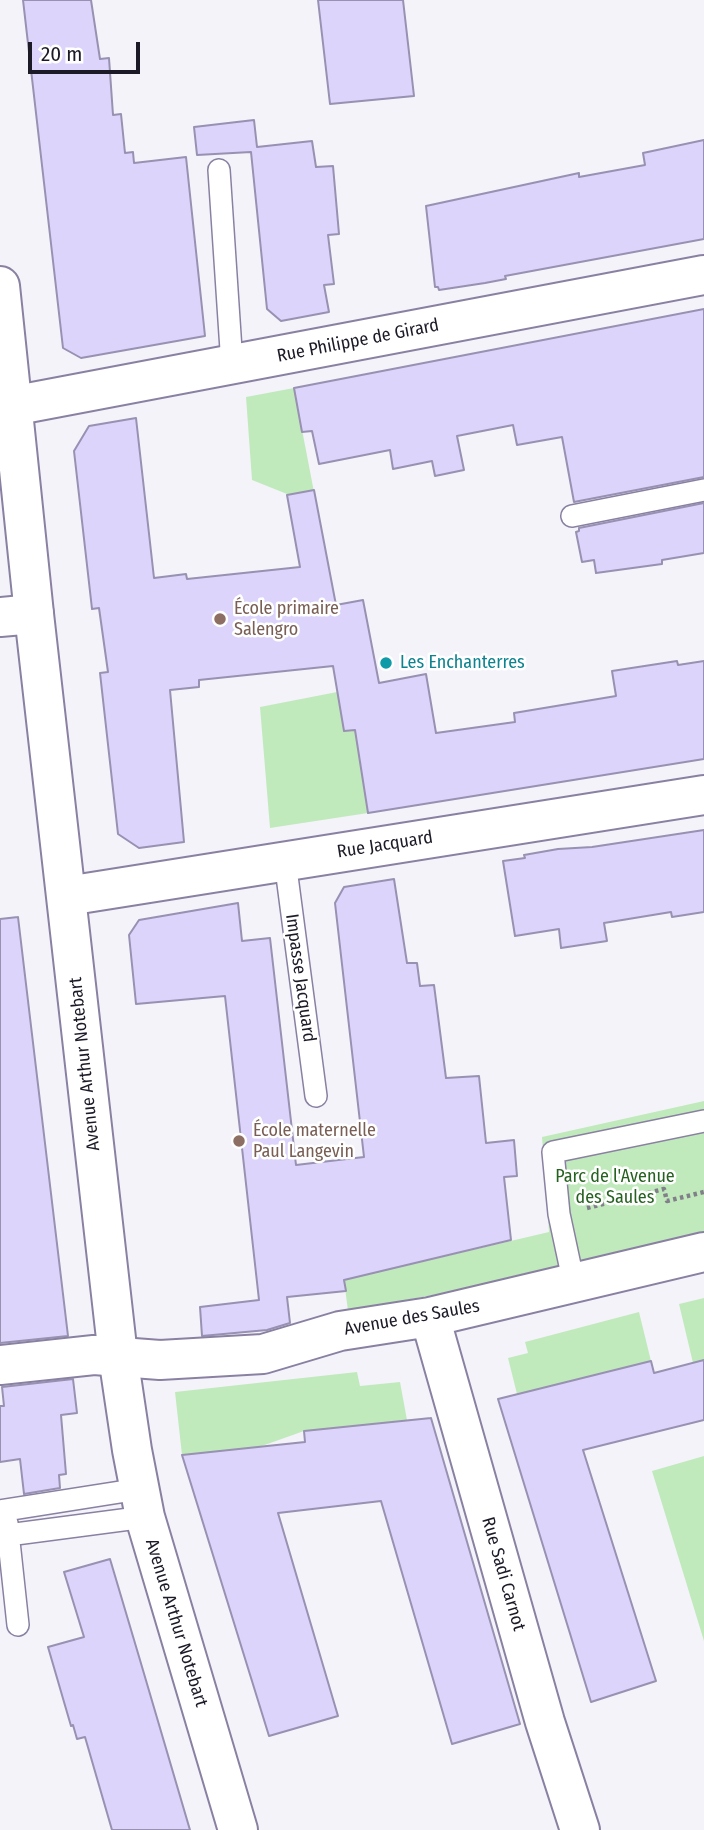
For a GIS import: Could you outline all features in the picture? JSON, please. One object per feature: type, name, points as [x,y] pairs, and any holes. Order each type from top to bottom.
[{"type":"street","name":"Rue Philippe de Girard","points":[[12,407],[704,275]]},
{"type":"street","name":"Avenue Arthur Notebart","points":[[0,286],[12,407],[17,616],[67,895],[118,1356],[142,1503],[238,1830]]},
{"type":"street","name":"Rue Jacquard","points":[[67,895],[704,795]]},
{"type":"street","name":"Avenue des Saules","points":[[0,1366],[74,1356],[160,1360],[263,1354],[340,1331],[430,1317],[704,1252]]},
{"type":"street","name":"Rue Sadi Carnot","points":[[430,1317],[545,1722],[580,1830]]},
{"type":"lane","points":[[219,170],[232,365]]},
{"type":"lane","points":[[572,516],[704,490]]},
{"type":"lane","name":"Impasse Jacquard","points":[[285,861],[316,1096]]},
{"type":"lane","points":[[574,1284],[559,1214],[553,1152],[704,1121]]},
{"type":"lane","points":[[18,1625],[3,1510],[142,1503]]},
{"type":"lane","points":[[8,1535],[142,1503]]},
{"type":"path","points":[[559,1214],[664,1189],[667,1201],[704,1192]]},
{"type":"green space","points":[[294,388],[314,492],[292,496],[252,480],[246,397]]},
{"type":"green space","points":[[337,692],[344,731],[356,729],[368,813],[270,828],[260,707]]},
{"type":"green space","name":"Parc de l'Avenue des Saules","points":[[704,1101],[704,1233],[497,1283],[348,1311],[344,1280],[549,1232],[542,1137]]},
{"type":"green space","points":[[704,1298],[704,1360],[693,1363],[679,1304]]},
{"type":"green space","points":[[639,1312],[651,1361],[517,1394],[508,1358],[528,1353],[525,1342]]},
{"type":"green space","points":[[357,1372],[360,1386],[400,1382],[407,1420],[304,1431],[259,1447],[182,1455],[175,1392]]},
{"type":"green space","points":[[704,1456],[704,1641],[652,1471]]},
{"type":"building","points":[[23,0],[91,0],[100,59],[109,58],[113,115],[121,114],[125,153],[133,152],[134,163],[186,157],[205,336],[81,358],[63,348]]},
{"type":"building","points":[[318,0],[403,0],[414,96],[330,104]]},
{"type":"building","points":[[254,120],[257,147],[312,141],[316,167],[333,166],[339,234],[328,235],[334,284],[324,285],[329,312],[281,321],[267,309],[251,152],[197,155],[194,127]]},
{"type":"building","points":[[704,140],[704,239],[505,276],[506,279],[485,283],[439,290],[435,287],[426,206],[579,173],[579,177],[645,165],[643,153]]},
{"type":"building","points":[[704,309],[704,477],[574,502],[562,437],[517,445],[513,425],[457,436],[464,470],[435,476],[432,461],[393,469],[390,450],[319,464],[312,431],[302,432],[294,388]]},
{"type":"building","points":[[136,418],[154,578],[186,574],[187,579],[300,567],[287,495],[314,490],[336,605],[363,600],[379,683],[426,674],[436,733],[515,722],[514,713],[616,696],[612,671],[677,661],[678,665],[704,661],[704,759],[368,813],[355,730],[344,731],[333,666],[199,680],[199,687],[170,690],[184,842],[139,848],[118,834],[100,673],[108,672],[99,608],[92,609],[74,451],[89,426]]},
{"type":"building","points":[[704,503],[704,553],[662,560],[662,564],[596,573],[594,560],[582,562],[576,532],[579,528]]},
{"type":"building","points":[[704,830],[704,912],[672,917],[671,912],[604,923],[607,941],[561,948],[559,929],[515,936],[503,861],[558,849],[592,847]]},
{"type":"building","points":[[394,879],[407,963],[417,963],[420,986],[434,985],[446,1078],[479,1076],[486,1143],[514,1140],[517,1176],[504,1177],[511,1240],[344,1280],[346,1291],[287,1297],[290,1323],[267,1330],[202,1336],[200,1307],[259,1300],[225,996],[136,1004],[129,935],[139,920],[238,903],[242,941],[270,938],[296,1165],[364,1157],[335,903],[344,887]]},
{"type":"building","points":[[18,917],[68,1336],[0,1343],[0,919]]},
{"type":"building","points":[[704,1360],[704,1420],[583,1450],[656,1681],[591,1702],[498,1399],[651,1361],[654,1373]]},
{"type":"building","points":[[73,1379],[77,1413],[61,1415],[66,1474],[59,1475],[60,1488],[24,1494],[20,1459],[0,1462],[0,1406],[4,1406],[2,1387]]},
{"type":"building","points":[[431,1418],[520,1724],[452,1744],[381,1501],[278,1513],[338,1716],[269,1736],[182,1455],[305,1442],[304,1431]]},
{"type":"building","points":[[110,1559],[190,1830],[112,1830],[85,1737],[77,1739],[73,1725],[71,1726],[48,1647],[84,1637],[64,1572]]},
{"type":"place","name":"École primaire Salengro","points":[[220,619]]},
{"type":"place","name":"Les Enchanterres","points":[[386,663]]},
{"type":"place","name":"École maternelle Paul Langevin","points":[[239,1141]]}]
